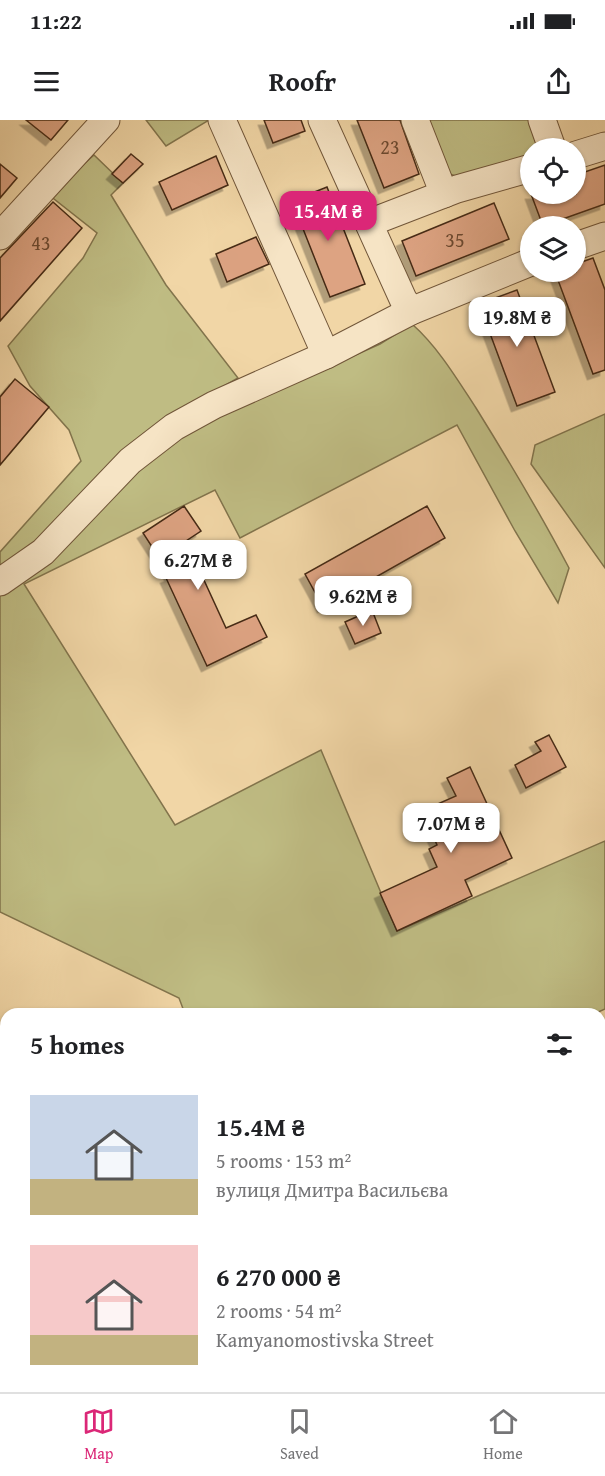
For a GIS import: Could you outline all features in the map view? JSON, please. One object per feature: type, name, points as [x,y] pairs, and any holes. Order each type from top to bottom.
[{"type":"street","points":[[0,236],[106,120]]},
{"type":"street","points":[[222,120],[326,355]]},
{"type":"street","points":[[322,120],[403,299],[411,311]]},
{"type":"street","points":[[415,120],[444,194]]},
{"type":"street","points":[[542,120],[548,138]]},
{"type":"street","points":[[586,152],[605,146]]},
{"type":"street","points":[[369,223],[444,194],[520,171]]},
{"type":"street","points":[[586,243],[605,236]]},
{"type":"street","points":[[0,582],[43,552],[130,460],[174,427],[214,405],[326,355],[411,311],[520,266]]},
{"type":"shaded area","points":[[146,120],[209,120],[166,146]]},
{"type":"shaded area","points":[[425,120],[534,120],[538,138],[520,138],[520,162],[464,179],[447,173]]},
{"type":"shaded area","points":[[94,155],[123,183],[111,195],[166,285],[238,378],[212,393],[212,419],[380,344],[412,324],[439,353],[476,408],[569,568],[558,603],[515,531],[457,425],[240,538],[215,490],[24,584],[175,825],[321,750],[397,931],[605,841],[605,1008],[183,1008],[179,998],[0,912],[0,552],[81,461],[69,430],[30,386],[8,346],[83,258],[97,233],[49,195]]},
{"type":"shaded area","points":[[605,414],[605,568],[531,464],[535,445]]},
{"type":"building","points":[[26,120],[68,120],[51,140]]},
{"type":"building","points":[[264,120],[301,120],[305,131],[273,143]]},
{"type":"building","points":[[357,120],[400,120],[419,174],[384,188]]},
{"type":"building","points":[[131,154],[143,164],[123,183],[112,174]]},
{"type":"building","points":[[216,156],[228,185],[172,210],[159,182]]},
{"type":"building","points":[[0,164],[17,178],[0,198]]},
{"type":"building","points":[[605,165],[605,204],[571,216],[539,216],[535,204],[586,204],[586,172]]},
{"type":"building","points":[[327,187],[365,284],[330,297],[292,201]]},
{"type":"building","points":[[53,202],[82,228],[0,321],[0,258]]},
{"type":"building","points":[[494,203],[509,239],[416,276],[402,241]]},
{"type":"building","points":[[256,237],[269,264],[227,282],[216,254]]},
{"type":"building","points":[[593,258],[605,290],[605,370],[593,374],[559,282],[586,282],[586,260]]},
{"type":"building","points":[[517,290],[555,392],[517,406],[479,304]]},
{"type":"building","points":[[15,379],[49,407],[0,465],[0,397]]},
{"type":"building","points":[[184,506],[201,531],[186,541],[226,628],[256,615],[267,637],[207,666],[166,578],[171,576],[143,533]]},
{"type":"building","points":[[427,506],[445,538],[323,607],[305,574]]},
{"type":"building","points":[[372,610],[381,633],[355,644],[345,622]]},
{"type":"building","points":[[549,735],[566,767],[526,788],[515,765],[541,751],[535,742]]},
{"type":"building","points":[[470,767],[512,858],[465,880],[472,896],[397,931],[380,893],[437,867],[429,849],[437,845],[422,811],[456,796],[447,778]]}]
